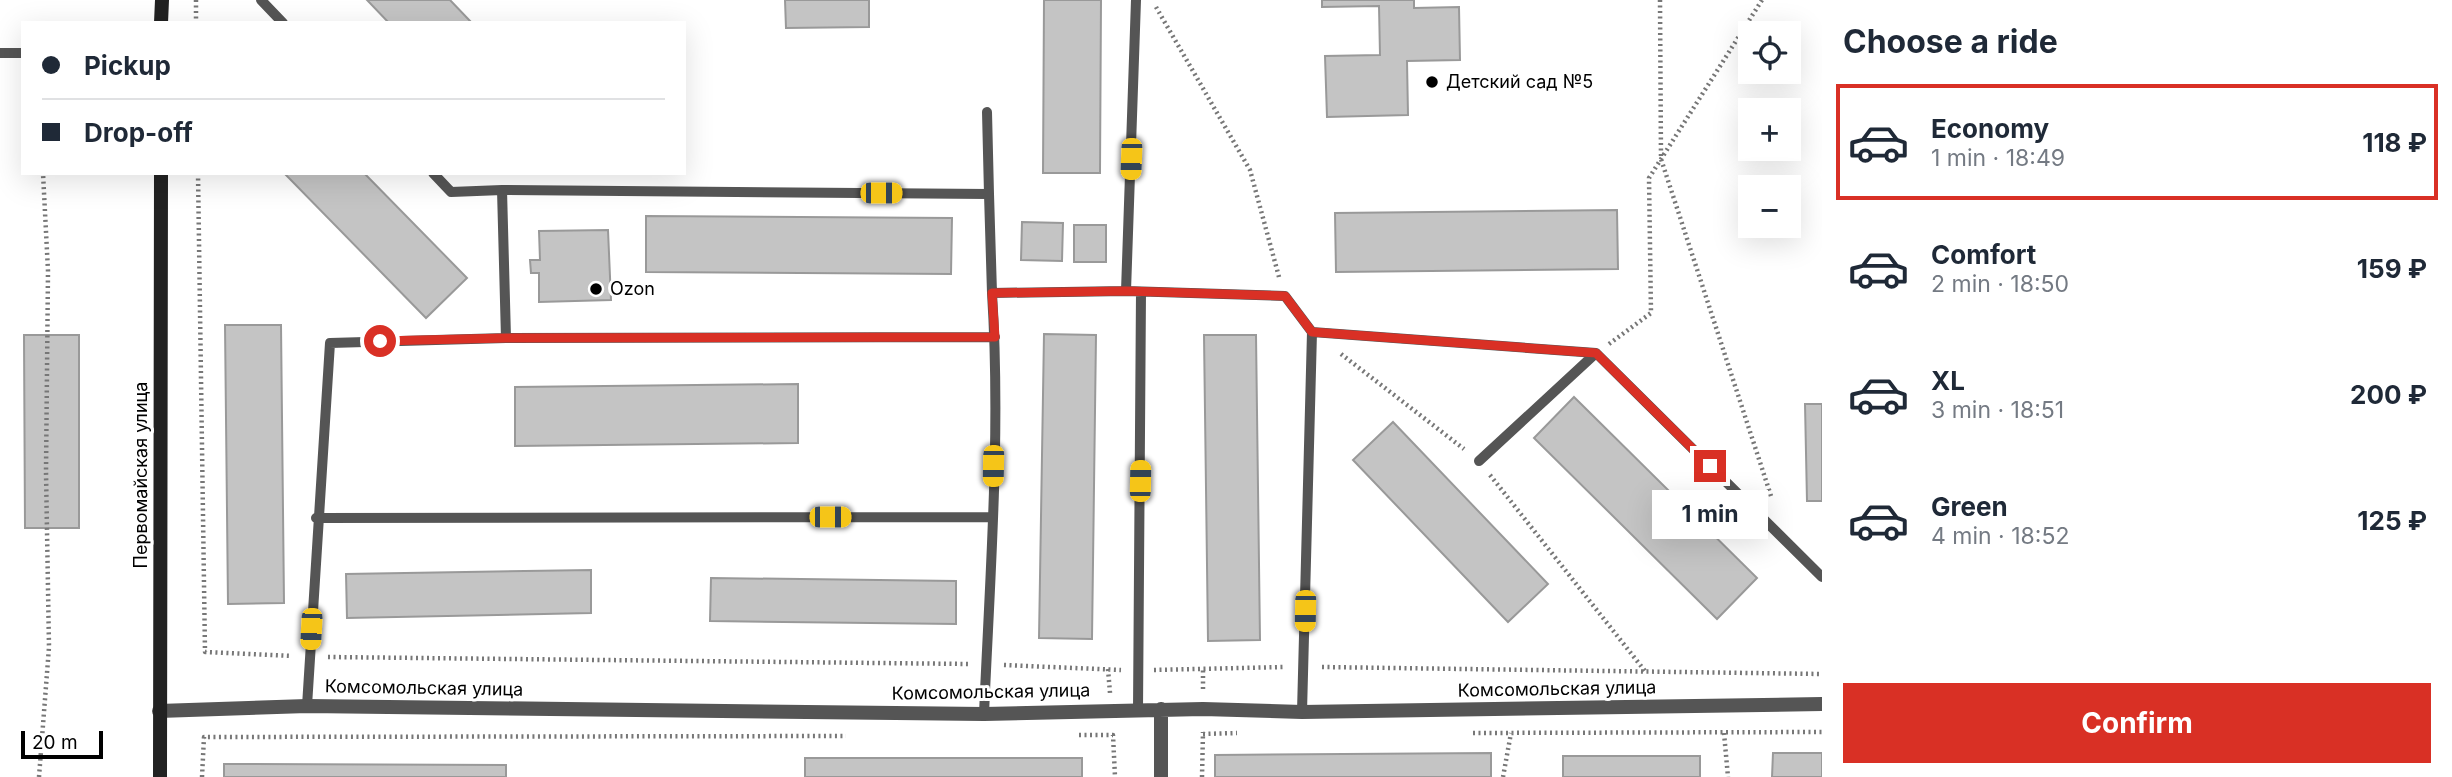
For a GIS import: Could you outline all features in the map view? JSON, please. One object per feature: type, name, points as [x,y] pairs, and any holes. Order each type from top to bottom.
[{"type":"street","points":[[161,21],[162,0]]},
{"type":"street","name":"Первомайская улица","points":[[160,777],[161,175]]},
{"type":"street","name":"Комсомольская улица","points":[[159,711],[307,706],[984,714],[1161,709],[1303,712],[1822,704]]},
{"type":"street","points":[[1161,709],[1161,777]]},
{"type":"lane","points":[[261,0],[281,21]]},
{"type":"lane","points":[[1126,291],[1136,0]]},
{"type":"lane","points":[[0,53],[21,53]]},
{"type":"lane","points":[[984,714],[992,517],[995,337],[986,112]]},
{"type":"lane","points":[[434,175],[451,192],[502,190],[989,194]]},
{"type":"lane","points":[[502,190],[506,338]]},
{"type":"lane","points":[[992,293],[1126,291],[1285,296],[1312,332],[1303,712]]},
{"type":"lane","points":[[1138,710],[1141,292]]},
{"type":"lane","points":[[1312,332],[1596,353],[1822,577]]},
{"type":"lane","points":[[307,706],[316,518],[330,343],[506,338],[995,337]]},
{"type":"lane","points":[[1479,461],[1596,353]]},
{"type":"lane","points":[[316,518],[992,517]]},
{"type":"path","points":[[196,0],[196,21]]},
{"type":"path","points":[[1152,0],[1250,170],[1285,296]]},
{"type":"path","points":[[1660,0],[1661,159],[1773,502]]},
{"type":"path","points":[[1596,353],[1651,313],[1648,178],[1762,0]]},
{"type":"path","points":[[39,777],[49,646],[46,472],[48,271],[43,175]]},
{"type":"path","points":[[198,175],[205,652],[309,657],[986,664],[1138,671],[1304,667],[1822,674]]},
{"type":"path","points":[[1312,332],[1479,461],[1646,671]]},
{"type":"path","points":[[1724,732],[1728,777]]},
{"type":"path","points":[[1471,733],[1822,732]]},
{"type":"path","points":[[1202,777],[1203,734],[1243,733]]},
{"type":"path","points":[[1503,777],[1511,733]]},
{"type":"path","points":[[1071,735],[1113,735],[1115,777]]},
{"type":"path","points":[[202,777],[204,737],[847,736]]},
{"type":"building","points":[[367,0],[450,0],[470,21],[387,21]]},
{"type":"building","points":[[785,0],[869,0],[869,27],[786,28]]},
{"type":"building","points":[[1044,0],[1101,0],[1100,173],[1043,173]]},
{"type":"building","points":[[1322,0],[1414,0],[1414,8],[1459,7],[1460,60],[1407,61],[1408,115],[1327,117],[1325,56],[1380,55],[1379,6],[1322,7]]},
{"type":"building","points":[[286,175],[366,175],[467,278],[426,318]]},
{"type":"building","points":[[1617,210],[1618,269],[1336,272],[1335,213]]},
{"type":"building","points":[[646,216],[952,218],[951,274],[646,272]]},
{"type":"building","points":[[1022,222],[1063,223],[1062,261],[1021,260]]},
{"type":"building","points":[[1074,225],[1106,225],[1106,262],[1074,262]]},
{"type":"building","points":[[608,230],[611,300],[539,302],[539,273],[531,273],[530,260],[540,260],[539,231]]},
{"type":"building","points":[[225,325],[281,325],[284,603],[228,604]]},
{"type":"building","points":[[1044,334],[1096,335],[1092,639],[1039,638]]},
{"type":"building","points":[[24,335],[79,335],[79,528],[25,528]]},
{"type":"building","points":[[1204,335],[1256,335],[1260,640],[1208,641]]},
{"type":"building","points":[[798,384],[798,443],[515,446],[515,387]]},
{"type":"building","points":[[1574,397],[1757,578],[1717,619],[1534,438]]},
{"type":"building","points":[[1805,404],[1822,404],[1822,501],[1807,501]]},
{"type":"building","points":[[1393,422],[1548,584],[1508,622],[1353,460]]},
{"type":"building","points":[[591,570],[591,613],[347,618],[346,574]]},
{"type":"building","points":[[711,578],[956,581],[956,624],[710,621]]},
{"type":"building","points":[[1491,753],[1491,777],[1215,777],[1215,755]]},
{"type":"building","points":[[1773,753],[1822,753],[1822,777],[1772,777]]},
{"type":"building","points":[[1563,756],[1700,756],[1700,777],[1563,777]]},
{"type":"building","points":[[805,758],[1082,758],[1082,777],[805,777]]},
{"type":"building","points":[[224,764],[506,765],[506,777],[224,777]]},
{"type":"place","name":"Детский сад №5","points":[[1432,82]]},
{"type":"place","name":"Ozon","points":[[596,289]]},
{"type":"route","points":[[380,341],[506,338],[995,337],[992,293],[1126,291],[1285,296],[1312,332],[1596,353],[1710,466]]}]
